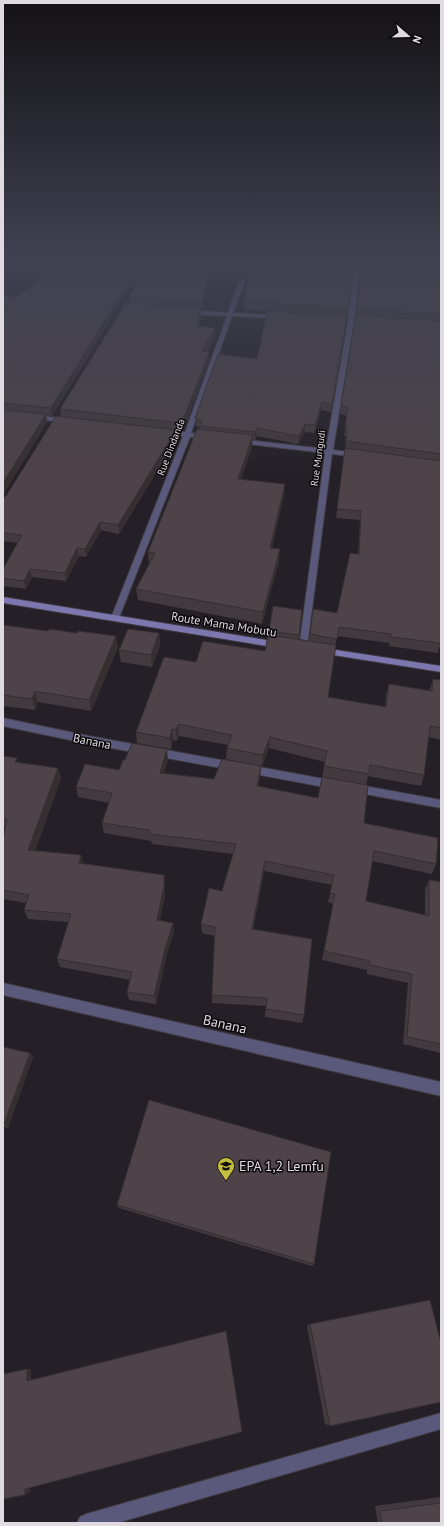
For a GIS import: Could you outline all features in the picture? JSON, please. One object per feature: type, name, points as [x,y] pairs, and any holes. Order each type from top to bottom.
[{"type":"street","name":"Rue Dindanda","points":[[115,618],[225,330]]},
{"type":"street","name":"Rue Mungudi","points":[[295,647],[349,330]]},
{"type":"street","points":[[53,423],[59,413]]},
{"type":"street","points":[[25,416],[53,423],[70,422]]},
{"type":"street","points":[[156,431],[218,439]]},
{"type":"street","points":[[234,440],[366,457]]},
{"type":"street","name":"Route Mama Mobutu","points":[[3,600],[441,669]]},
{"type":"street","name":"Banana","points":[[3,722],[89,740],[441,804]]},
{"type":"street","name":"Banana","points":[[3,989],[441,1089]]},
{"type":"street","points":[[86,1523],[441,1421]]},
{"type":"building","points":[[3,330],[99,330],[51,408],[3,403]]},
{"type":"building","points":[[109,330],[214,330],[202,351],[209,352],[186,413],[180,423],[60,409]]},
{"type":"building","points":[[263,330],[345,330],[332,405],[322,402],[315,425],[305,424],[299,436],[257,428],[255,432],[200,426],[202,421],[195,418],[218,354],[257,359]]},
{"type":"building","points":[[353,330],[441,330],[441,454],[346,441],[347,427],[345,427],[348,407],[341,405]]},
{"type":"building","points":[[3,410],[46,414],[3,483]]},
{"type":"building","points":[[56,416],[176,430],[118,525],[100,522],[85,549],[77,548],[65,573],[30,569],[24,581],[3,578],[3,569],[22,535],[3,533],[3,498],[6,496]]},
{"type":"building","points":[[197,429],[253,435],[238,479],[285,484],[270,548],[280,549],[263,612],[136,589],[155,553],[148,552]]},
{"type":"building","points":[[345,448],[441,461],[440,643],[391,637],[391,634],[339,627],[337,639],[310,634],[313,609],[337,613],[350,553],[359,554],[361,511],[337,509]]},
{"type":"building","points":[[273,606],[302,610],[299,635],[269,631]]},
{"type":"building","points":[[3,625],[48,631],[49,629],[77,633],[78,631],[116,636],[89,700],[35,691],[32,699],[3,695]]},
{"type":"building","points":[[128,629],[159,633],[151,655],[119,650]]},
{"type":"building","points":[[268,635],[336,645],[328,697],[386,707],[389,684],[432,691],[433,679],[441,680],[441,728],[430,726],[424,775],[372,765],[370,765],[369,774],[324,766],[327,751],[270,737],[263,755],[227,748],[232,735],[178,724],[176,730],[172,729],[170,738],[136,732],[164,657],[196,662],[203,641],[265,651]]},
{"type":"building","points":[[132,743],[167,749],[160,773],[214,779],[222,759],[261,766],[257,786],[318,798],[322,777],[368,785],[364,823],[438,838],[436,864],[374,851],[366,901],[429,916],[429,880],[441,882],[441,1044],[407,1037],[412,974],[370,965],[370,961],[324,951],[335,894],[330,893],[334,875],[265,861],[252,929],[312,939],[304,1015],[266,1009],[267,998],[212,995],[215,927],[201,924],[209,888],[222,891],[236,844],[150,834],[150,830],[102,823],[112,793],[76,787],[85,764],[119,770]]},
{"type":"building","points":[[3,756],[17,758],[15,762],[58,768],[28,850],[81,855],[79,863],[164,875],[164,885],[157,920],[173,923],[154,996],[127,992],[132,972],[57,959],[71,914],[24,910],[29,895],[3,890],[3,839],[7,819],[3,818]]},
{"type":"building","points":[[3,1047],[30,1053],[4,1124],[3,1124]]},
{"type":"building","name":"EPA 1,2 Lemfu","points":[[149,1100],[331,1152],[314,1264],[117,1205]]},
{"type":"building","points":[[430,1300],[441,1343],[441,1402],[330,1426],[310,1324]]},
{"type":"building","points":[[226,1331],[242,1432],[25,1489],[25,1495],[3,1499],[3,1374],[27,1369],[27,1381]]},
{"type":"building","points":[[441,1503],[441,1523],[382,1523],[380,1511]]},
{"type":"place","name":"EPA 1,2 Lemfu","points":[[226,1181]]}]
